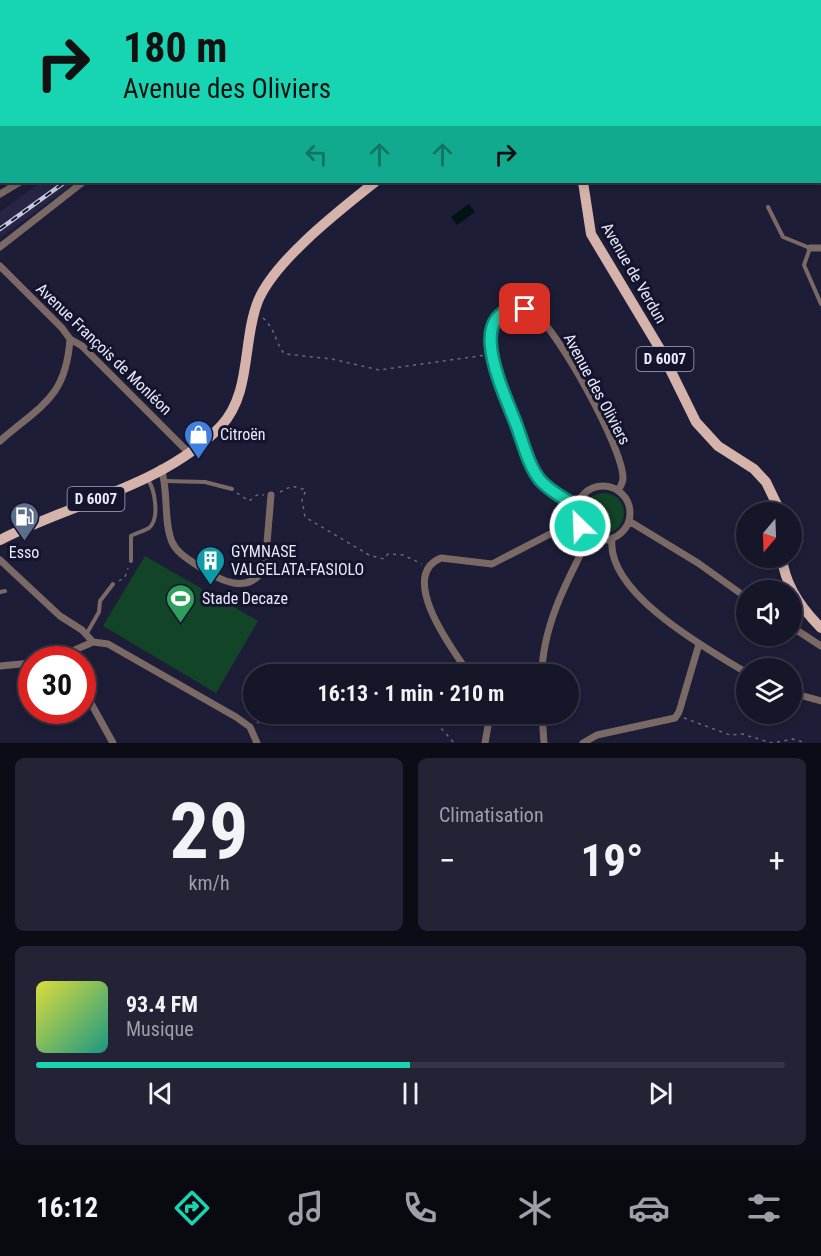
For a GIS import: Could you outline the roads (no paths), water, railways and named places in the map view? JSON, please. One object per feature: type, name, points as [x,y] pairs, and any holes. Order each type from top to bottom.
[{"type":"main road","name":"D 6007","points":[[0,540],[146,476],[188,452],[222,425],[233,408],[241,385],[254,315],[265,288],[289,260],[336,213],[374,183]]},
{"type":"main road","name":"Avenue de Verdun","points":[[583,183],[587,219],[597,247],[660,348],[696,422],[718,446],[754,469],[766,482],[776,502]]},
{"type":"main road","points":[[785,568],[793,592],[807,614],[821,628]]},
{"type":"street","points":[[0,194],[18,183]]},
{"type":"street","points":[[0,247],[81,183]]},
{"type":"street","points":[[810,248],[821,248]]},
{"type":"street","name":"Avenue François de Monléon","points":[[0,266],[62,328],[70,339],[82,346],[188,452]]},
{"type":"street","name":"Avenue des Oliviers","points":[[577,506],[559,496],[539,479],[527,455],[491,355],[490,331],[495,320],[513,308],[533,312],[548,326],[579,376],[618,458],[623,476],[618,490]]},
{"type":"street","points":[[0,441],[60,388],[68,365],[70,339]]},
{"type":"street","points":[[161,468],[166,482],[170,539],[176,549],[213,576],[232,584],[249,584],[260,576],[265,567],[271,495]]},
{"type":"street","points":[[610,487],[618,490],[629,504],[629,521],[626,529],[612,539],[590,536],[577,520],[577,506],[586,492],[593,488],[610,487]]},
{"type":"street","points":[[463,664],[438,628],[428,602],[425,578],[427,568],[433,561],[441,558],[492,564],[577,520]]},
{"type":"street","points":[[629,521],[698,563],[736,590]]},
{"type":"street","points":[[543,664],[545,642],[567,581],[590,536]]},
{"type":"street","points":[[612,539],[613,564],[657,614],[699,644],[736,666]]},
{"type":"street","points":[[0,560],[60,616],[86,634],[93,642],[108,644],[249,727],[257,743]]},
{"type":"street","points":[[802,634],[821,646]]},
{"type":"street","points":[[87,646],[93,642]]},
{"type":"street","points":[[583,743],[597,735],[675,718],[679,712],[699,644]]},
{"type":"street","points":[[0,666],[18,664]]},
{"type":"street","points":[[802,696],[821,701]]},
{"type":"street","points":[[96,712],[113,743]]},
{"type":"street","points":[[485,743],[488,724]]},
{"type":"street","points":[[543,724],[544,743]]},
{"type":"lane","points":[[768,207],[783,237],[810,248],[804,265],[821,304]]},
{"type":"lane","points":[[131,561],[131,536],[149,528],[154,520],[154,493],[146,476]]},
{"type":"lane","points":[[166,482],[205,482],[232,489]]},
{"type":"lane","points":[[86,634],[99,612],[100,601],[113,584]]},
{"type":"railway","points":[[0,229],[64,183]]},
{"type":"place","name":"Citroën","points":[[199,460]]},
{"type":"place","name":"Esso","points":[[24,542]]},
{"type":"place","name":"GYMNASE VALGELATA-FASIOLO","points":[[210,586]]},
{"type":"place","name":"Stade Decaze","points":[[181,624]]}]
